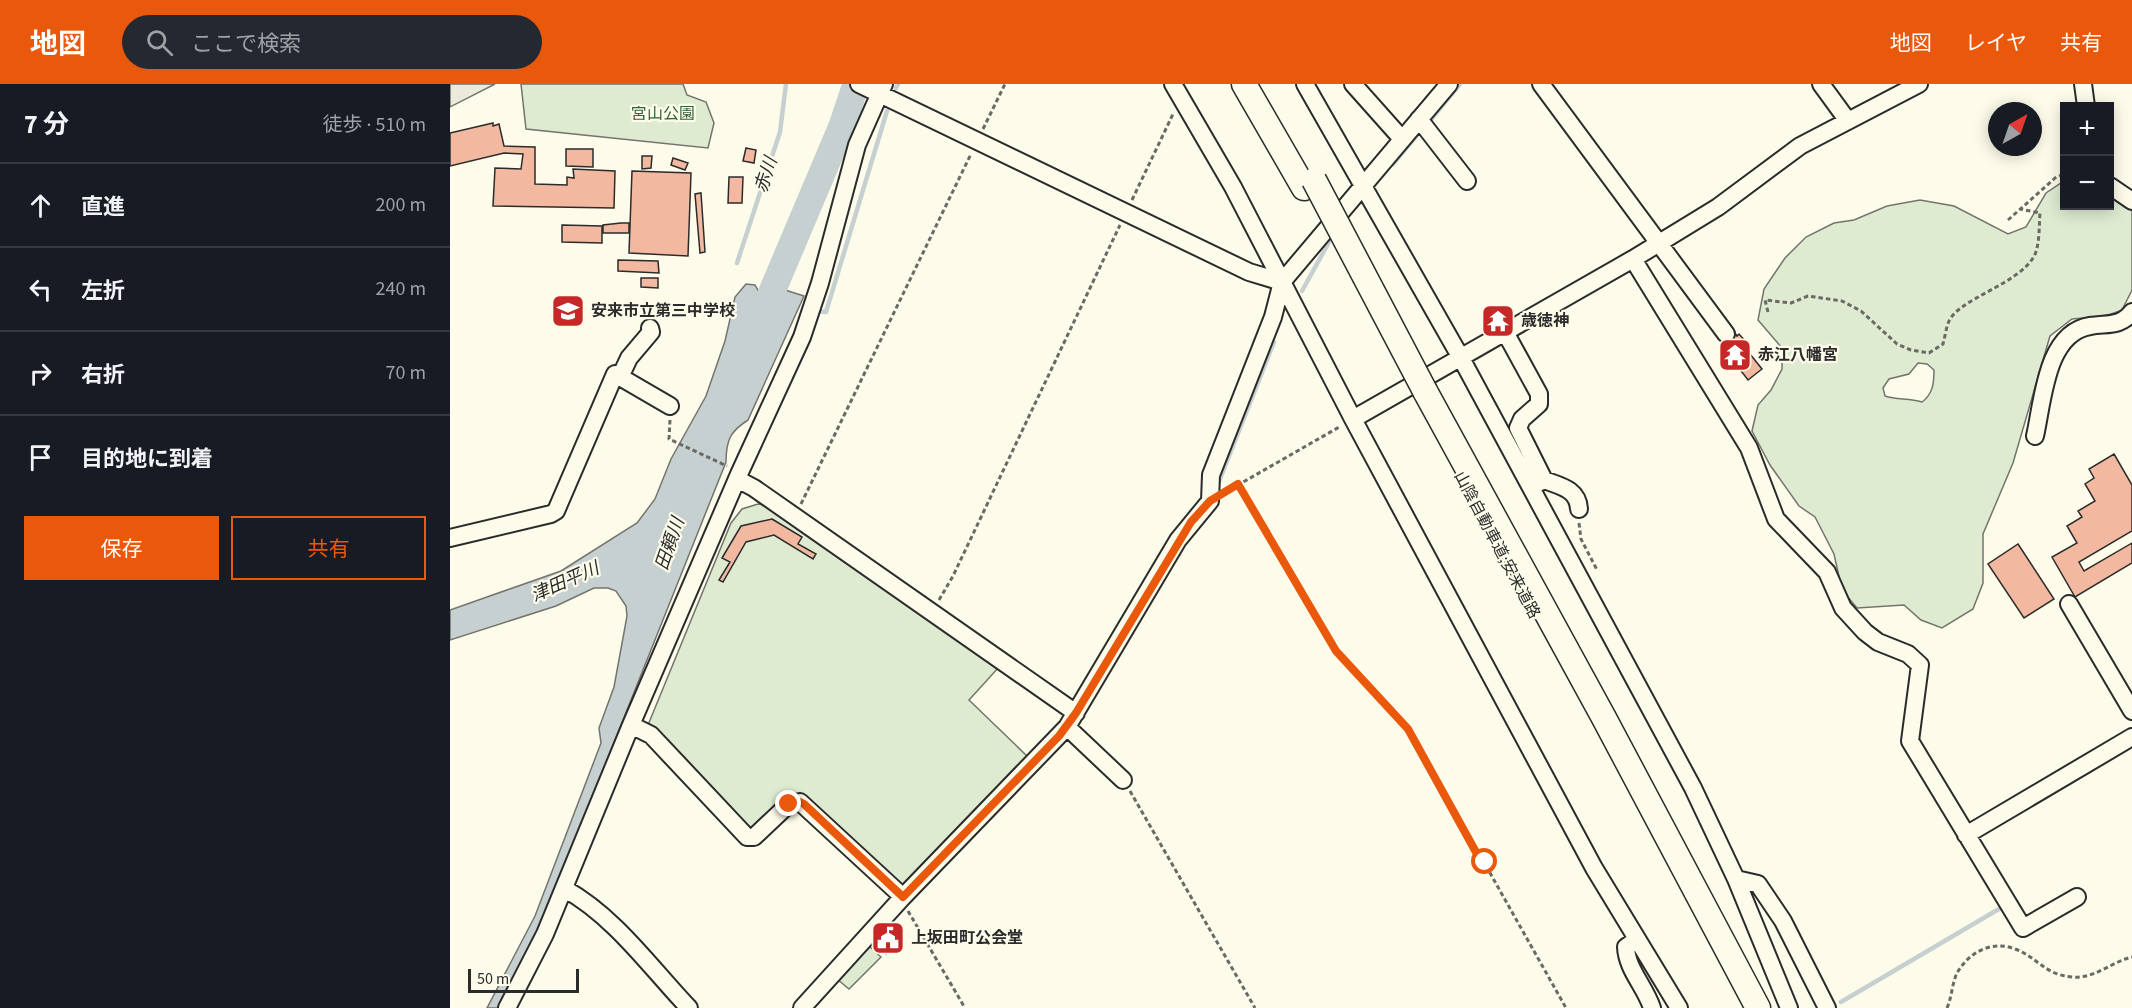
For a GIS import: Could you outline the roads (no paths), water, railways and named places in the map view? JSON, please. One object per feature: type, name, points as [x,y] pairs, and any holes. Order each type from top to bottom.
[{"type":"highway","name":"山陰自動車道;安来道路","points":[[1244,84],[1309,184]]},
{"type":"highway","name":"山陰自動車道;安来道路","points":[[1258,84],[1748,1008]]},
{"type":"highway","name":"山陰自動車道;安来道路","points":[[1421,393],[1604,718],[1758,1008]]},
{"type":"street","points":[[859,84],[880,90],[1249,272],[1282,282]]},
{"type":"street","points":[[1173,84],[1233,187],[1353,419],[1636,940],[1676,1003]]},
{"type":"street","points":[[1305,84],[1461,358],[1537,484],[1693,788],[1736,879],[1786,1001]]},
{"type":"street","points":[[1353,84],[1402,139]]},
{"type":"street","points":[[802,1008],[902,898],[1072,720],[1178,540],[1210,501],[1211,475],[1273,317],[1282,282],[1402,139],[1422,124],[1449,84]]},
{"type":"street","points":[[1541,84],[1726,334]]},
{"type":"street","points":[[1821,84],[1848,121]]},
{"type":"street","points":[[1353,419],[1394,393],[1461,358],[1633,259],[1718,207],[1800,146],[1919,84]]},
{"type":"street","points":[[2084,84],[2085,102]]},
{"type":"street","points":[[507,1008],[565,889],[631,725],[737,475],[802,337],[829,251],[857,145],[880,90]]},
{"type":"street","points":[[1422,124],[1467,181]]},
{"type":"street","points":[[2114,189],[2132,201]]},
{"type":"street","points":[[1633,259],[1749,448],[1776,519],[1827,572],[1843,608],[1865,632],[1878,642],[1908,654],[1920,664],[1910,741],[2024,928],[2077,897]]},
{"type":"street","points":[[2035,436],[2051,369],[2064,339],[2079,328],[2120,324],[2132,312]]},
{"type":"street","points":[[621,375],[629,358],[651,332],[650,328]]},
{"type":"street","points":[[1505,332],[1539,394],[1539,404],[1522,419],[1518,428],[1537,484]]},
{"type":"street","points":[[450,538],[556,511],[615,374],[621,375],[670,406]]},
{"type":"street","points":[[737,475],[932,612],[1072,720],[1123,780]]},
{"type":"street","points":[[1537,484],[1573,493],[1577,497],[1579,509]]},
{"type":"street","points":[[2069,604],[2132,711]]},
{"type":"street","points":[[631,725],[651,735],[747,837],[754,837],[789,804],[800,802],[902,898]]},
{"type":"street","points":[[1966,835],[2132,737]]},
{"type":"street","points":[[1736,879],[1758,885],[1783,921],[1827,1008]]},
{"type":"street","points":[[565,889],[587,902],[689,1008]]},
{"type":"street","points":[[1636,940],[1626,947],[1626,960],[1648,995],[1652,1008]]},
{"type":"water","name":"津田平川","points":[[763,283],[804,296],[748,420],[737,428],[728,442],[726,462],[540,928],[498,1008],[487,1008],[535,916],[601,743],[599,728],[614,687],[627,616],[626,606],[616,591],[608,588],[594,588],[556,606],[450,640],[450,610],[561,571],[637,523],[655,499],[671,459],[706,396],[725,341],[735,297],[746,284],[755,285],[759,292]]},
{"type":"waterway","name":"赤川","points":[[737,263],[780,132],[786,84]]},
{"type":"waterway","name":"田頼川","points":[[760,320],[842,126],[856,84]]},
{"type":"waterway","points":[[896,88],[898,84]]},
{"type":"waterway","points":[[1428,123],[1460,84]]},
{"type":"waterway","points":[[815,311],[826,312],[887,111]]},
{"type":"waterway","points":[[1393,164],[1422,129]]},
{"type":"waterway","points":[[1302,291],[1334,233]]},
{"type":"waterway","points":[[1218,484],[1274,342]]},
{"type":"waterway","points":[[1841,1002],[2004,906]]},
{"type":"place","name":"安来市立第三中学校","points":[[568,311]]},
{"type":"place","name":"歳徳神","points":[[1498,321]]},
{"type":"place","name":"赤江八幡宮","points":[[1735,355]]},
{"type":"place","name":"上坂田町公会堂","points":[[888,938]]},
{"type":"park label","name":"宮山公園","points":[[663,114]]}]
